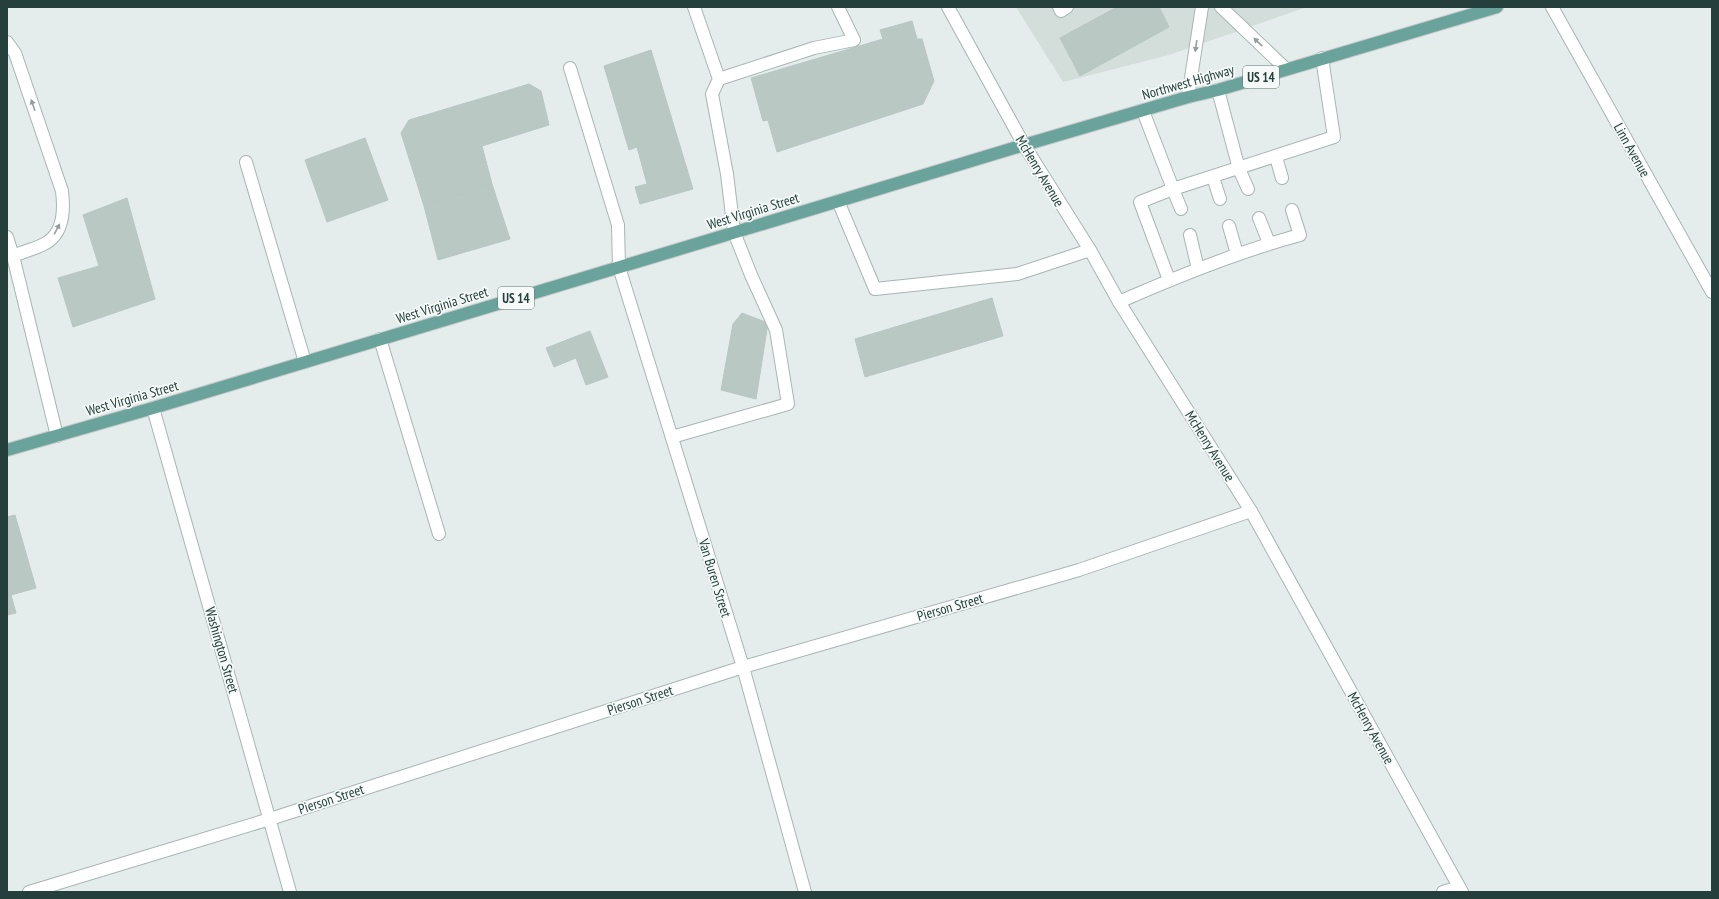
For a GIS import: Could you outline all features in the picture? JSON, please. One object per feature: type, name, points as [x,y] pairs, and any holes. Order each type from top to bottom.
[{"type":"main road","name":"Northwest Highway","points":[[1024,145],[1188,97],[1218,90],[1497,7]]},
{"type":"main road","name":"West Virginia Street","points":[[7,450],[380,340],[1024,145]]},
{"type":"street","points":[[672,438],[788,404],[776,330],[751,275],[734,232],[727,174],[712,94],[719,79],[694,7]]},
{"type":"street","points":[[719,79],[814,48],[854,40],[838,7]]},
{"type":"street","name":"McHenry Avenue","points":[[948,7],[1024,145],[1090,250],[1119,302],[1251,511],[1461,890]]},
{"type":"street","points":[[1059,7],[1061,11],[1067,7]]},
{"type":"street","points":[[1188,97],[1202,7]]},
{"type":"street","points":[[1221,7],[1286,69]]},
{"type":"street","name":"Linn Avenue","points":[[1552,7],[1712,292]]},
{"type":"street","points":[[7,42],[15,53],[62,191],[64,210],[58,228],[50,241],[13,256]]},
{"type":"street","points":[[1169,280],[1140,202],[1173,189],[1239,169],[1334,137],[1322,58]]},
{"type":"street","name":"Van Buren Street","points":[[570,68],[618,225],[619,267],[743,667],[805,892]]},
{"type":"street","points":[[1218,90],[1239,169],[1248,189]]},
{"type":"street","points":[[1143,110],[1181,209]]},
{"type":"street","points":[[1276,157],[1282,178]]},
{"type":"street","points":[[246,162],[305,362]]},
{"type":"street","points":[[1213,177],[1220,199]]},
{"type":"street","points":[[838,201],[875,289],[1017,274],[1090,250]]},
{"type":"street","points":[[1119,302],[1198,268],[1269,243],[1300,235],[1292,210]]},
{"type":"street","points":[[1259,218],[1269,243]]},
{"type":"street","points":[[1229,226],[1236,254]]},
{"type":"street","points":[[1190,235],[1198,268]]},
{"type":"street","points":[[7,237],[13,256],[56,436]]},
{"type":"street","points":[[380,340],[439,534]]},
{"type":"street","name":"Washington Street","points":[[153,408],[290,892]]},
{"type":"street","name":"Pierson Street","points":[[29,892],[270,819],[743,667],[1079,570],[1251,511]]},
{"type":"street","points":[[1443,892],[1461,890]]},
{"type":"shaded area","points":[[1016,7],[1307,7],[1169,55],[1063,82]]},
{"type":"building","points":[[1117,7],[1159,7],[1169,27],[1080,76],[1060,38]]},
{"type":"building","points":[[912,21],[917,39],[922,39],[934,81],[923,104],[777,152],[768,120],[763,121],[751,78],[883,39],[880,30]]},
{"type":"building","points":[[651,50],[693,189],[640,204],[635,187],[647,184],[637,147],[629,150],[604,66]]},
{"type":"building","points":[[529,84],[541,91],[549,125],[482,146],[492,184],[424,206],[401,133],[409,120]]},
{"type":"building","points":[[365,138],[388,200],[327,222],[305,160]]},
{"type":"building","points":[[492,184],[510,239],[438,260],[424,206]]},
{"type":"building","points":[[127,198],[155,299],[73,327],[58,278],[99,266],[83,215]]},
{"type":"building","points":[[992,298],[1003,336],[865,377],[855,339]]},
{"type":"building","points":[[742,313],[768,323],[756,399],[721,390],[733,324]]},
{"type":"building","points":[[590,331],[608,377],[586,385],[576,358],[554,367],[546,348]]},
{"type":"building","points":[[15,515],[36,588],[11,595],[16,613],[7,615],[7,517]]}]
